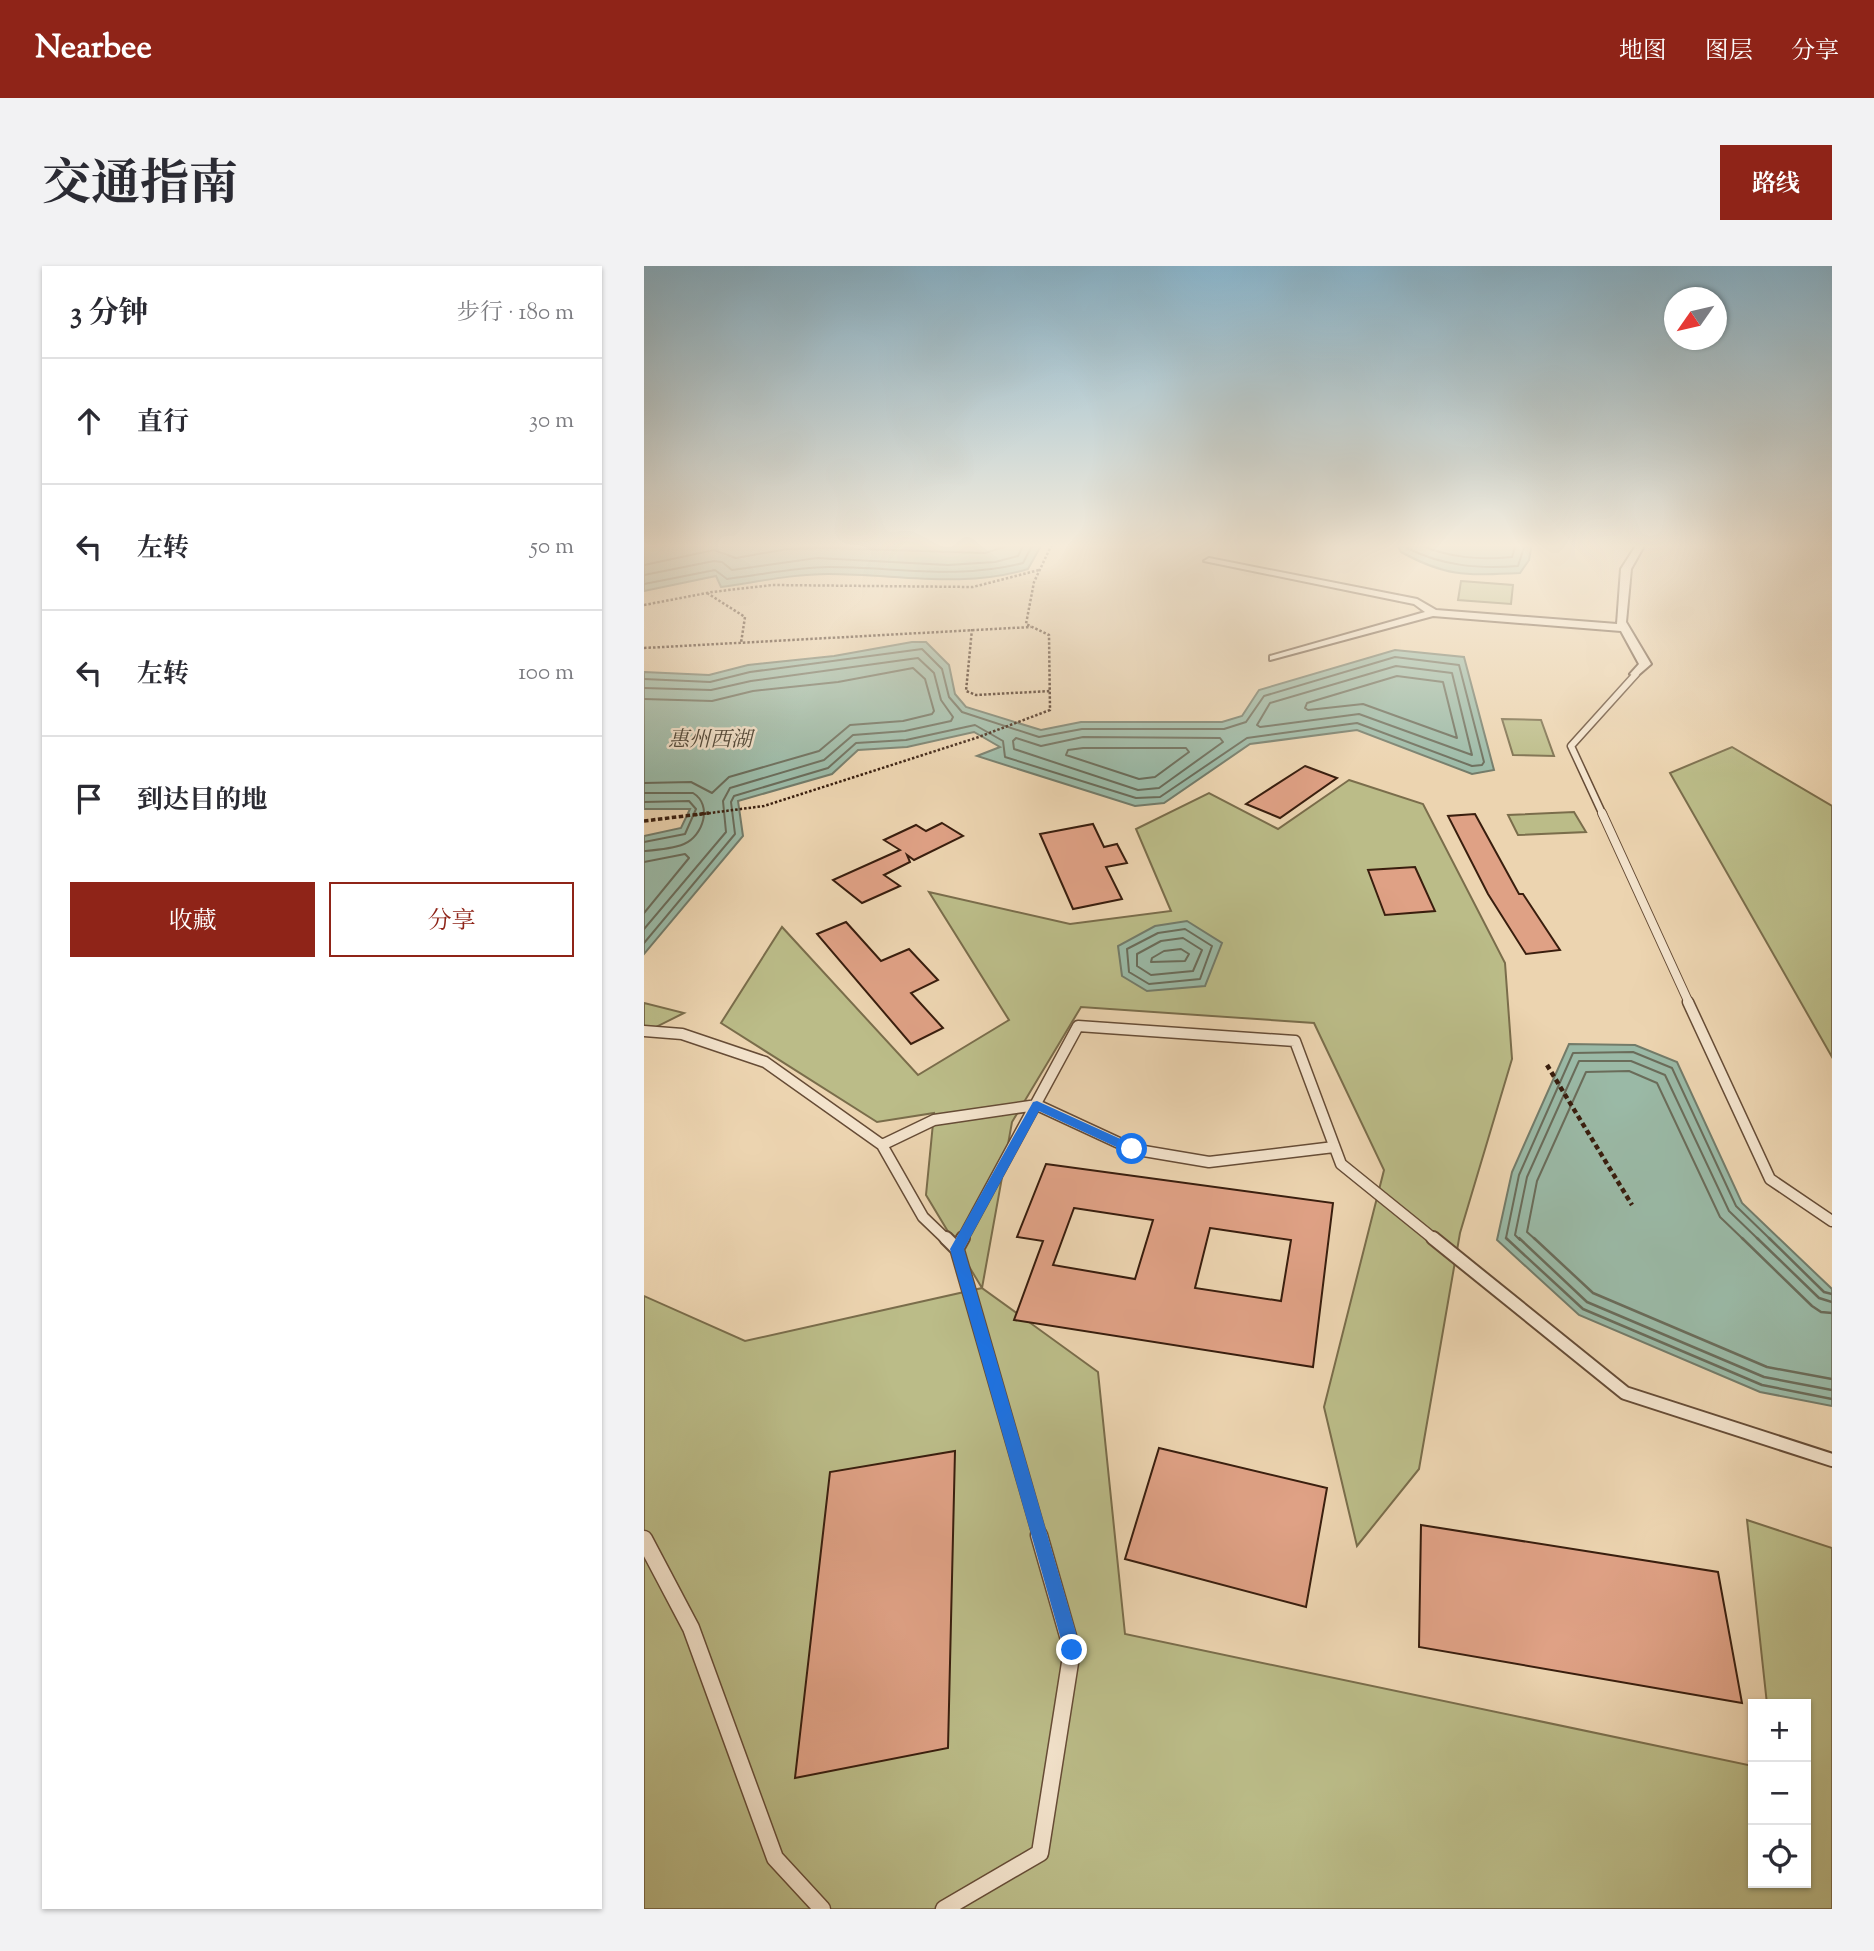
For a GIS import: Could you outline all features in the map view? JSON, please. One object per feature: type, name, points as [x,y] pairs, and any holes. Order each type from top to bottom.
[{"type":"street","points":[[1274,658],[1406,621]]},
{"type":"street","points":[[1530,621],[1623,628]]},
{"type":"street","points":[[1621,621],[1645,664],[1636,674]]},
{"type":"lane","points":[[1636,674],[1571,746],[1770,1179],[1832,1221]]},
{"type":"lane","points":[[957,1249],[1078,1026],[1295,1041],[1341,1164],[1626,1393],[1832,1460]]},
{"type":"lane","points":[[644,1031],[682,1034],[765,1062],[882,1145],[923,1217],[957,1249],[1072,1650],[1040,1853],[944,1909]]},
{"type":"lane","points":[[882,1145],[934,1120],[1037,1105],[1132,1149],[1209,1162],[1334,1146]]},
{"type":"lane","points":[[644,1539],[691,1628],[775,1858],[822,1909]]},
{"type":"path","points":[[741,643],[744,621]]},
{"type":"path","points":[[644,821],[764,806],[976,738],[1050,710],[1049,635],[1026,624],[1027,621]]},
{"type":"path","points":[[644,648],[1033,627]]},
{"type":"path","points":[[972,629],[966,691],[976,695],[1050,691]]},
{"type":"path","points":[[1547,1065],[1632,1205]]},
{"type":"green space","points":[[1502,719],[1541,720],[1554,756],[1513,755]]},
{"type":"green space","points":[[1732,747],[1832,806],[1832,1057],[1670,773]]},
{"type":"green space","points":[[1349,780],[1423,804],[1505,963],[1512,1059],[1460,1233],[1419,1469],[1357,1546],[1324,1407],[1384,1170],[1314,1023],[1081,1007],[1012,1122],[982,1288],[926,1195],[934,1113],[877,1122],[721,1023],[782,927],[918,1075],[1009,1020],[929,892],[1070,924],[1171,911],[1136,829],[1209,793],[1278,829]]},
{"type":"green space","points":[[1574,812],[1586,832],[1518,835],[1508,815]]},
{"type":"green space","points":[[644,1003],[684,1013],[644,1033]]},
{"type":"green space","points":[[982,1288],[1098,1372],[1125,1634],[1748,1765],[1748,1888],[1811,1888],[1811,1699],[1766,1699],[1747,1520],[1832,1548],[1832,1909],[644,1909],[644,1296],[745,1341]]},
{"type":"water","name":"惠州西湖","points":[[912,642],[926,642],[949,665],[955,694],[966,707],[1041,730],[1081,722],[1222,722],[1242,716],[1259,690],[1395,650],[1464,657],[1494,770],[1472,774],[1357,730],[1250,744],[1164,803],[1135,806],[977,756],[1000,747],[974,732],[907,747],[858,750],[832,774],[738,801],[743,836],[644,954],[644,836],[681,828],[690,809],[644,809],[644,672],[709,675],[748,665],[834,656]]},
{"type":"water","points":[[1187,921],[1222,943],[1205,986],[1147,991],[1122,976],[1118,946],[1155,926]]},
{"type":"water","points":[[1569,1044],[1635,1045],[1677,1062],[1742,1203],[1832,1289],[1832,1406],[1760,1392],[1579,1315],[1497,1240],[1512,1172]]},
{"type":"building","points":[[1305,766],[1337,778],[1280,818],[1246,804]]},
{"type":"building","points":[[1475,814],[1519,894],[1523,894],[1560,950],[1526,954],[1488,894],[1448,816]]},
{"type":"building","points":[[942,823],[963,836],[914,860],[907,855],[910,862],[884,875],[900,886],[862,903],[833,880],[900,850],[884,840],[916,825],[926,831]]},
{"type":"building","points":[[1093,824],[1104,847],[1117,844],[1127,863],[1106,867],[1122,899],[1073,909],[1040,834]]},
{"type":"building","points":[[1415,867],[1435,911],[1385,915],[1368,870]]},
{"type":"building","points":[[846,922],[881,961],[909,949],[938,980],[911,993],[943,1028],[911,1044],[817,934]]},
{"type":"building","points":[[1046,1164],[1333,1203],[1313,1367],[1014,1320],[1043,1241],[1017,1237]],"holes":[[[1074,1208],[1153,1220],[1135,1279],[1053,1265]],[[1210,1228],[1291,1240],[1281,1301],[1195,1288]]]},
{"type":"building","points":[[1159,1448],[1327,1488],[1306,1607],[1125,1559]]},
{"type":"building","points":[[955,1451],[948,1748],[795,1778],[830,1472]]},
{"type":"building","points":[[1421,1525],[1718,1572],[1742,1703],[1419,1647]]},
{"type":"route","points":[[1072,1650],[957,1249],[1037,1105],[1132,1149]]}]
